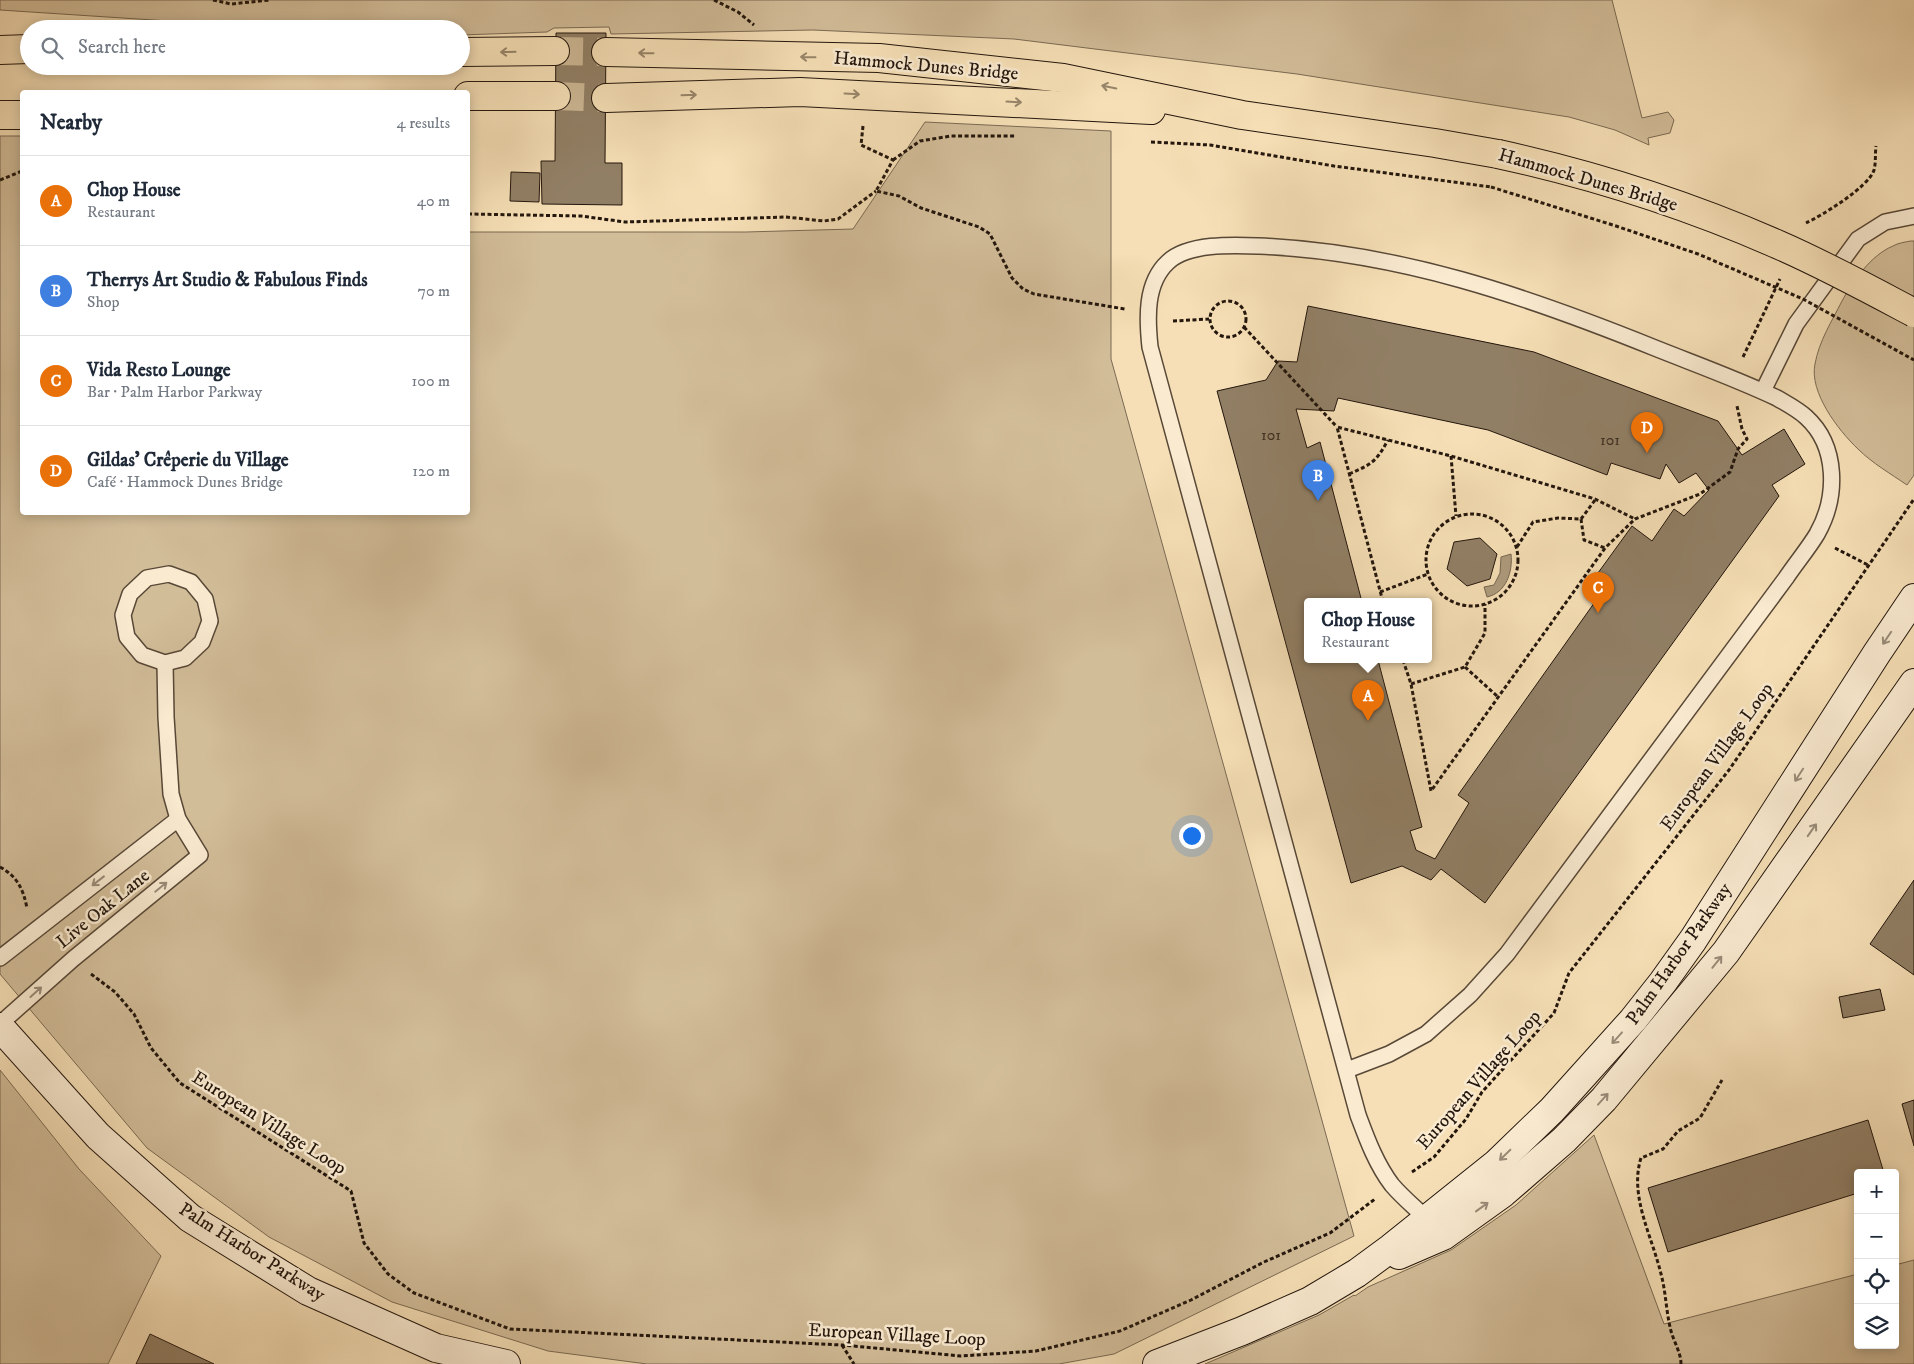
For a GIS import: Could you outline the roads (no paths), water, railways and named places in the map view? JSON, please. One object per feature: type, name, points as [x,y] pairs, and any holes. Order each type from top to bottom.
[{"type":"main road","points":[[0,50],[20,49]]},
{"type":"main road","points":[[470,52],[556,51]]},
{"type":"main road","name":"Hammock Dunes Bridge","points":[[606,52],[879,58],[1063,78],[1242,115],[1426,141],[1498,154],[1547,165],[1637,191],[1726,223],[1780,245],[1914,313]]},
{"type":"main road","name":"Hammock Dunes Bridge","points":[[606,98],[800,92],[1242,115]]},
{"type":"main road","points":[[470,96],[556,96]]},
{"type":"main road","points":[[0,115],[20,115]]},
{"type":"street","name":"Palm Harbor Parkway","points":[[1435,1228],[1496,1164],[1552,1110],[1633,1020],[1657,990],[1692,940],[1914,598]]},
{"type":"street","name":"Palm Harbor Parkway","points":[[1156,1364],[1242,1331],[1310,1301],[1435,1228],[1503,1193],[1564,1140],[1616,1084],[1726,952],[1914,683]]},
{"type":"street","name":"Palm Harbor Parkway","points":[[0,1026],[98,1136],[190,1218],[308,1291],[436,1348],[506,1364]]},
{"type":"lane","points":[[1763,391],[1796,324],[1858,239],[1885,222],[1914,216]]},
{"type":"lane","points":[[1347,1070],[1389,1054],[1426,1034],[1470,995],[1507,954],[1774,594],[1814,537],[1827,508],[1832,484],[1831,466],[1827,448],[1816,428],[1807,418],[1789,405],[1763,391],[1599,325],[1491,288],[1443,274],[1319,250],[1246,245],[1221,246],[1185,252],[1175,257],[1162,268],[1152,288],[1148,315],[1150,347],[1347,1070],[1366,1138],[1375,1158],[1393,1186],[1435,1228]]},
{"type":"lane","points":[[169,574],[191,582],[205,599],[210,621],[202,642],[185,658],[165,663],[142,654],[127,637],[123,615],[130,594],[147,578],[169,574]]},
{"type":"lane","name":"Live Oak Lane","points":[[0,1026],[73,959],[200,855],[178,819],[171,794],[165,663]]},
{"type":"lane","name":"Live Oak Lane","points":[[0,958],[178,819]]},
{"type":"tunnel","points":[[555,51],[606,52]]},
{"type":"tunnel","points":[[556,96],[606,98]]},
{"type":"place","name":"Gildas' Crêperie du Village","points":[[1647,453]]},
{"type":"place","name":"Therrys Art Studio & Fabulous Finds","points":[[1318,501]]},
{"type":"place","name":"Vida Resto Lounge","points":[[1598,613]]},
{"type":"place","name":"Chop House","points":[[1368,721]]}]
